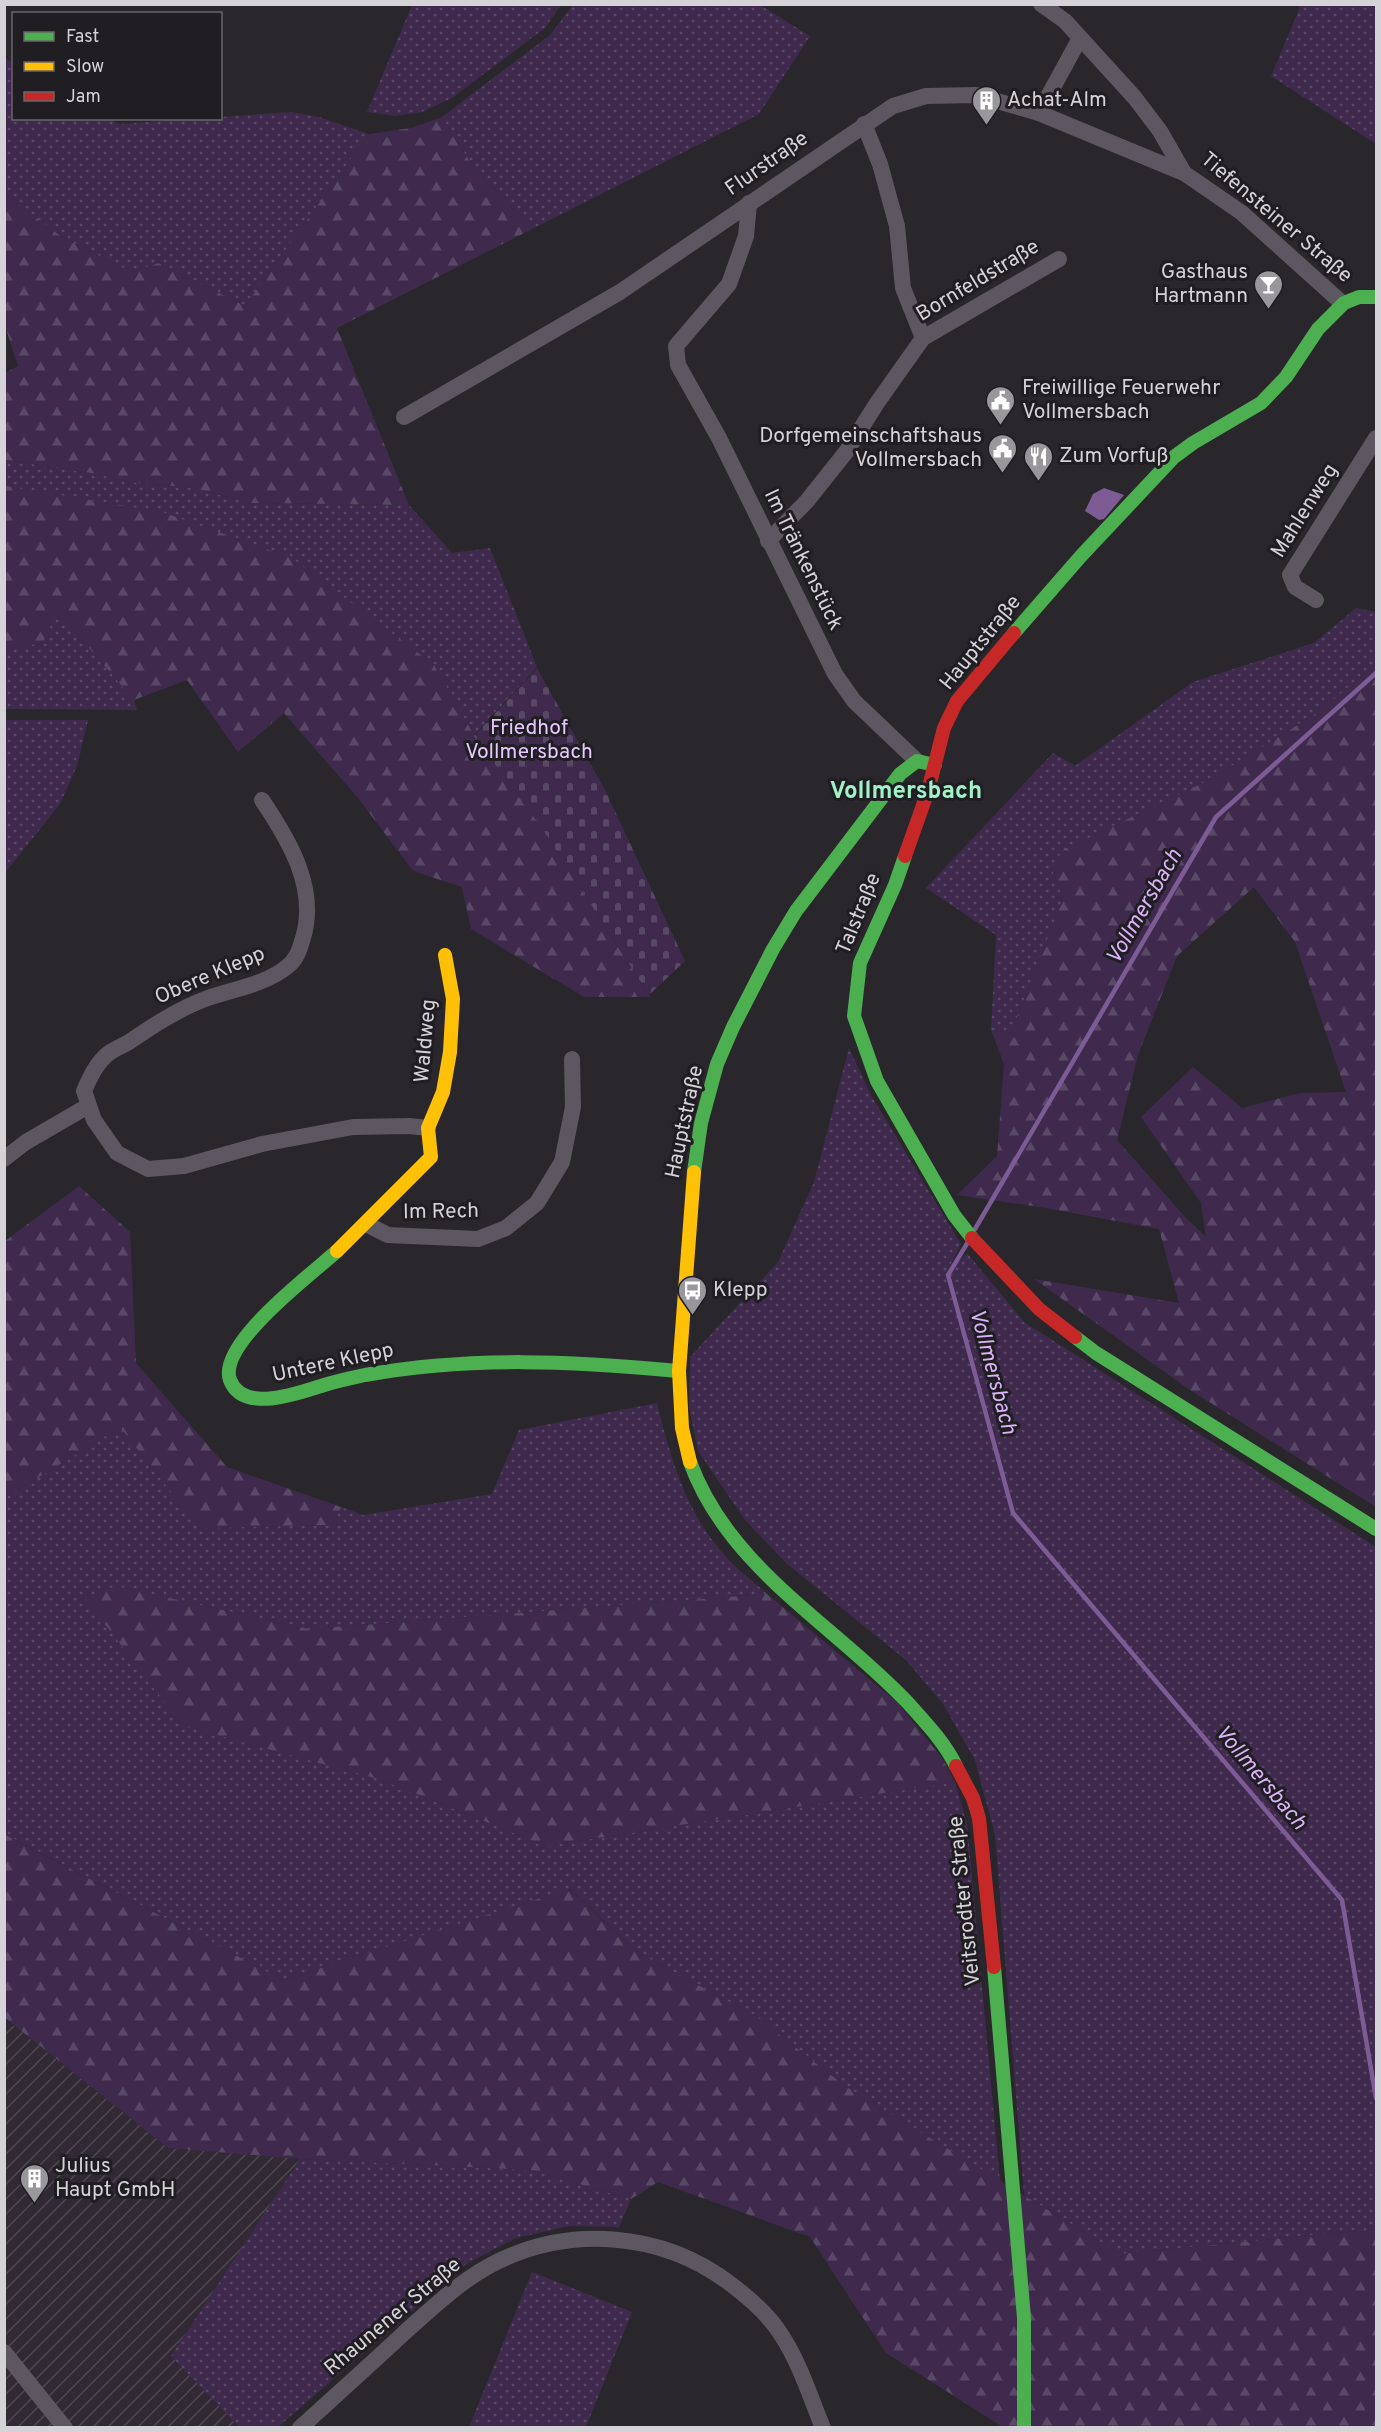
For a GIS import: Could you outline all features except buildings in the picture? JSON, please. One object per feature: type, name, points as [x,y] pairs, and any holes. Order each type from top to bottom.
[{"type":"street","name":"Tiefensteiner Straße","points":[[1041,4],[1065,21],[1135,98],[1160,131],[1184,173],[1242,213],[1342,303]]},
{"type":"street","points":[[1039,113],[1080,38]]},
{"type":"street","name":"Flurstraße","points":[[404,417],[620,292],[893,106],[926,96],[976,95],[1039,113],[1184,173]]},
{"type":"street","points":[[864,124],[880,164],[897,226],[903,288],[923,338]]},
{"type":"street","name":"Im Tränkenstück","points":[[749,203],[746,236],[729,284],[676,346],[678,365],[718,438],[834,674],[854,701],[917,761]]},
{"type":"street","name":"Bornfeldstraße","points":[[768,541],[807,501],[846,452],[923,338],[1059,259]]},
{"type":"street","points":[[1342,303],[1354,297],[1377,297]]},
{"type":"street","name":"Hauptstraße","points":[[935,765],[944,728],[957,701],[1017,629],[1104,531],[1175,456],[1204,434],[1253,409],[1287,377],[1314,335],[1342,303]]},
{"type":"street","name":"Mahlenweg","points":[[1316,600],[1295,588],[1290,575],[1377,438]]},
{"type":"street","points":[[917,761],[935,765]]},
{"type":"street","name":"Hauptstraße","points":[[678,1371],[689,1216],[699,1132],[717,1065],[731,1030],[788,923],[870,811],[900,774],[917,761]]},
{"type":"street","name":"Talstraße","points":[[935,765],[895,885],[860,963],[854,1016],[877,1081],[954,1215],[985,1254],[1039,1308],[1096,1353],[1377,1529]]},
{"type":"street","name":"Obere Klepp","points":[[88,1106],[84,1090],[92,1072],[108,1054],[169,1016],[206,999],[249,986],[272,976],[289,966],[298,953],[307,925],[305,884],[293,850],[262,800]]},
{"type":"street","name":"Waldweg","points":[[428,1128],[443,1092],[450,1052],[453,999],[446,955]]},
{"type":"street","name":"Im Rech","points":[[366,1224],[387,1235],[478,1239],[506,1228],[537,1203],[562,1162],[573,1107],[572,1059]]},
{"type":"street","points":[[4,1159],[26,1142],[88,1106],[94,1120],[117,1153],[148,1169],[184,1167],[262,1144],[353,1127],[428,1128]]},
{"type":"street","name":"Untere Klepp","points":[[428,1128],[431,1157],[366,1224],[246,1335],[230,1366],[229,1378],[236,1390],[265,1399],[282,1397],[333,1382],[474,1360],[596,1363],[678,1371]]},
{"type":"street","name":"Veitsrodter Straße","points":[[678,1371],[678,1403],[686,1452],[695,1479],[708,1505],[733,1539],[766,1574],[903,1698],[950,1753],[975,1800],[984,1853],[1024,2318],[1024,2427]]},
{"type":"street","name":"Rhaunener Straße","points":[[300,2427],[444,2298],[489,2266],[536,2246],[577,2238],[624,2239],[671,2250],[714,2271],[741,2291],[780,2332],[804,2380],[823,2427]]},
{"type":"street","points":[[4,2352],[65,2427]]},
{"type":"shaded area","points":[[1104,488],[1124,495],[1104,519],[1099,520],[1085,511],[1093,494]]},
{"type":"shaded area","points":[[4,2018],[168,2148],[300,2159],[171,2356],[239,2427],[5,2427]]},
{"type":"green space","points":[[412,4],[561,5],[545,28],[452,98],[422,112],[396,116],[367,112]]},
{"type":"green space","points":[[573,5],[760,5],[810,36],[759,114],[532,229],[474,168],[442,117],[550,35]]},
{"type":"green space","points":[[1296,5],[1376,5],[1376,144],[1271,76],[1300,7]]},
{"type":"green space","points":[[5,58],[12,62],[12,120],[111,120],[119,124],[222,120],[222,117],[291,112],[319,117],[369,134],[245,306],[159,263],[131,272],[62,237],[5,194]]},
{"type":"green space","points":[[442,117],[474,168],[532,229],[337,328],[409,505],[250,503],[195,488],[130,482],[98,474],[6,460],[5,470],[5,373],[18,366],[5,326],[5,194],[62,237],[131,272],[159,263],[245,306],[369,134],[411,128]]},
{"type":"green space","points":[[6,460],[98,474],[130,482],[195,488],[250,503],[409,505],[452,553],[490,548],[537,667],[474,735],[434,665],[5,486]]},
{"type":"green space","points":[[5,478],[6,486],[162,512],[292,558],[434,665],[474,735],[542,828],[650,997],[584,997],[471,929],[462,887],[413,871],[358,798],[284,713],[238,752],[187,680],[134,700],[58,612],[43,642],[5,652]]},
{"type":"green space","points":[[1356,608],[1376,612],[1376,663],[1323,709],[1211,779],[1051,867],[1063,899],[1011,1033],[991,1030],[996,935],[926,888],[1053,753],[1075,766],[1193,682],[1314,643]]},
{"type":"green space","points":[[58,612],[134,700],[137,710],[5,709],[4,652]]},
{"type":"green space","points":[[1376,663],[1376,1507],[1190,1390],[1034,1279],[1179,1303],[1159,1229],[1046,1208],[957,1195],[997,1156],[1004,1064],[991,1030],[1011,1033],[1063,899],[1051,867],[1063,850],[1211,779],[1323,709]],"holes":[[[1254,887],[1295,942],[1346,1092],[1300,1093],[1242,1108],[1193,1067],[1141,1117],[1201,1203],[1206,1237],[1186,1218],[1117,1140],[1138,1055],[1177,956]]]},
{"type":"green space","name":"Friedhof Vollmersbach","points":[[537,668],[605,790],[685,961],[649,995],[542,828],[474,736]]},
{"type":"green space","points":[[5,720],[88,720],[77,766],[60,804],[5,873]]},
{"type":"green space","points":[[849,1048],[872,1097],[961,1244],[946,1274],[967,1253],[1024,1322],[1376,1547],[1376,2229],[1120,2254],[1024,2195],[995,1835],[975,1760],[943,1704],[906,1660],[787,1564],[745,1520],[698,1451],[689,1408],[690,1357],[778,1262],[814,1182]]},
{"type":"green space","points":[[79,1186],[130,1232],[136,1363],[227,1467],[341,1507],[333,1525],[200,1528],[120,1427],[5,1498],[5,1241]]},
{"type":"green space","points":[[657,1403],[674,1465],[700,1522],[726,1557],[767,1594],[309,1629],[115,1586],[382,1780],[546,1846],[955,1782],[967,1823],[1000,2181],[845,2086],[757,2017],[637,1952],[570,1889],[283,1980],[5,1834],[5,1498],[120,1427],[200,1528],[333,1525],[341,1507],[363,1515],[492,1494],[519,1430]]},
{"type":"green space","points":[[115,1586],[309,1629],[767,1594],[897,1702],[942,1758],[955,1782],[546,1846],[382,1780],[183,1726],[85,1598]]},
{"type":"green space","points":[[4,1834],[283,1980],[569,1889],[637,1952],[757,2017],[845,2086],[1120,2254],[1376,2229],[1376,2427],[1003,2427],[886,2353],[810,2237],[658,2182],[631,2199],[530,2170],[300,2159],[168,2148],[5,2018]]},
{"type":"green space","points":[[300,2159],[530,2170],[631,2199],[619,2227],[569,2226],[516,2238],[466,2264],[278,2427],[239,2427],[171,2356]]},
{"type":"green space","points":[[532,2272],[632,2312],[586,2427],[469,2427]]},
{"type":"waterway","name":"Vollmersbach","points":[[975,1229],[1216,817],[1376,673]]},
{"type":"waterway","name":"Vollmersbach","points":[[968,1242],[948,1275],[1013,1513],[1342,1900],[1376,2098]]},
{"type":"traffic: fast","points":[[1014,633],[1081,556],[1174,457],[1193,443],[1261,403],[1286,377],[1318,329],[1344,303],[1359,297],[1376,297]]},
{"type":"traffic: fast","points":[[694,1172],[701,1123],[717,1064],[733,1027],[773,949],[796,911],[900,774],[917,761],[935,765]]},
{"type":"traffic: fast","points":[[905,856],[895,885],[860,963],[854,1016],[877,1081],[954,1215],[972,1238]]},
{"type":"traffic: fast","points":[[337,1251],[270,1310],[238,1348],[230,1365],[230,1380],[237,1390],[246,1396],[258,1399],[272,1398],[365,1375],[404,1369],[482,1363],[561,1363],[678,1371]]},
{"type":"traffic: fast","points":[[1075,1337],[1096,1353],[1376,1529]]},
{"type":"traffic: fast","points":[[690,1462],[708,1500],[730,1534],[757,1565],[786,1594],[880,1675],[909,1704],[941,1741],[956,1766]]},
{"type":"traffic: fast","points":[[994,1967],[1024,2318],[1024,2428]]},
{"type":"traffic: slow","points":[[337,1251],[431,1157],[428,1128],[443,1092],[450,1052],[453,999],[445,955]]},
{"type":"traffic: slow","points":[[690,1462],[682,1428],[679,1371],[694,1172]]},
{"type":"traffic: jam","points":[[905,856],[928,791],[944,728],[957,701],[1014,633]]},
{"type":"traffic: jam","points":[[972,1238],[1039,1309],[1075,1337]]},
{"type":"traffic: jam","points":[[956,1766],[973,1798],[979,1818],[994,1967]]},
{"type":"place","name":"Achat-Alm","points":[[986,126]]},
{"type":"place","name":"Gasthaus Hartmann","points":[[1269,310]]},
{"type":"place","name":"Freiwillige Feuerwehr Vollmersbach","points":[[1001,426]]},
{"type":"place","name":"Dorfgemeinschaftshaus Vollmersbach","points":[[1003,474]]},
{"type":"place","name":"Zum Vorfuß","points":[[1038,482]]},
{"type":"place","name":"Klepp","points":[[692,1316]]},
{"type":"place","name":"Julius Haupt GmbH","points":[[34,2204]]},
{"type":"district","name":"Vollmersbach","points":[[906,792]]}]
